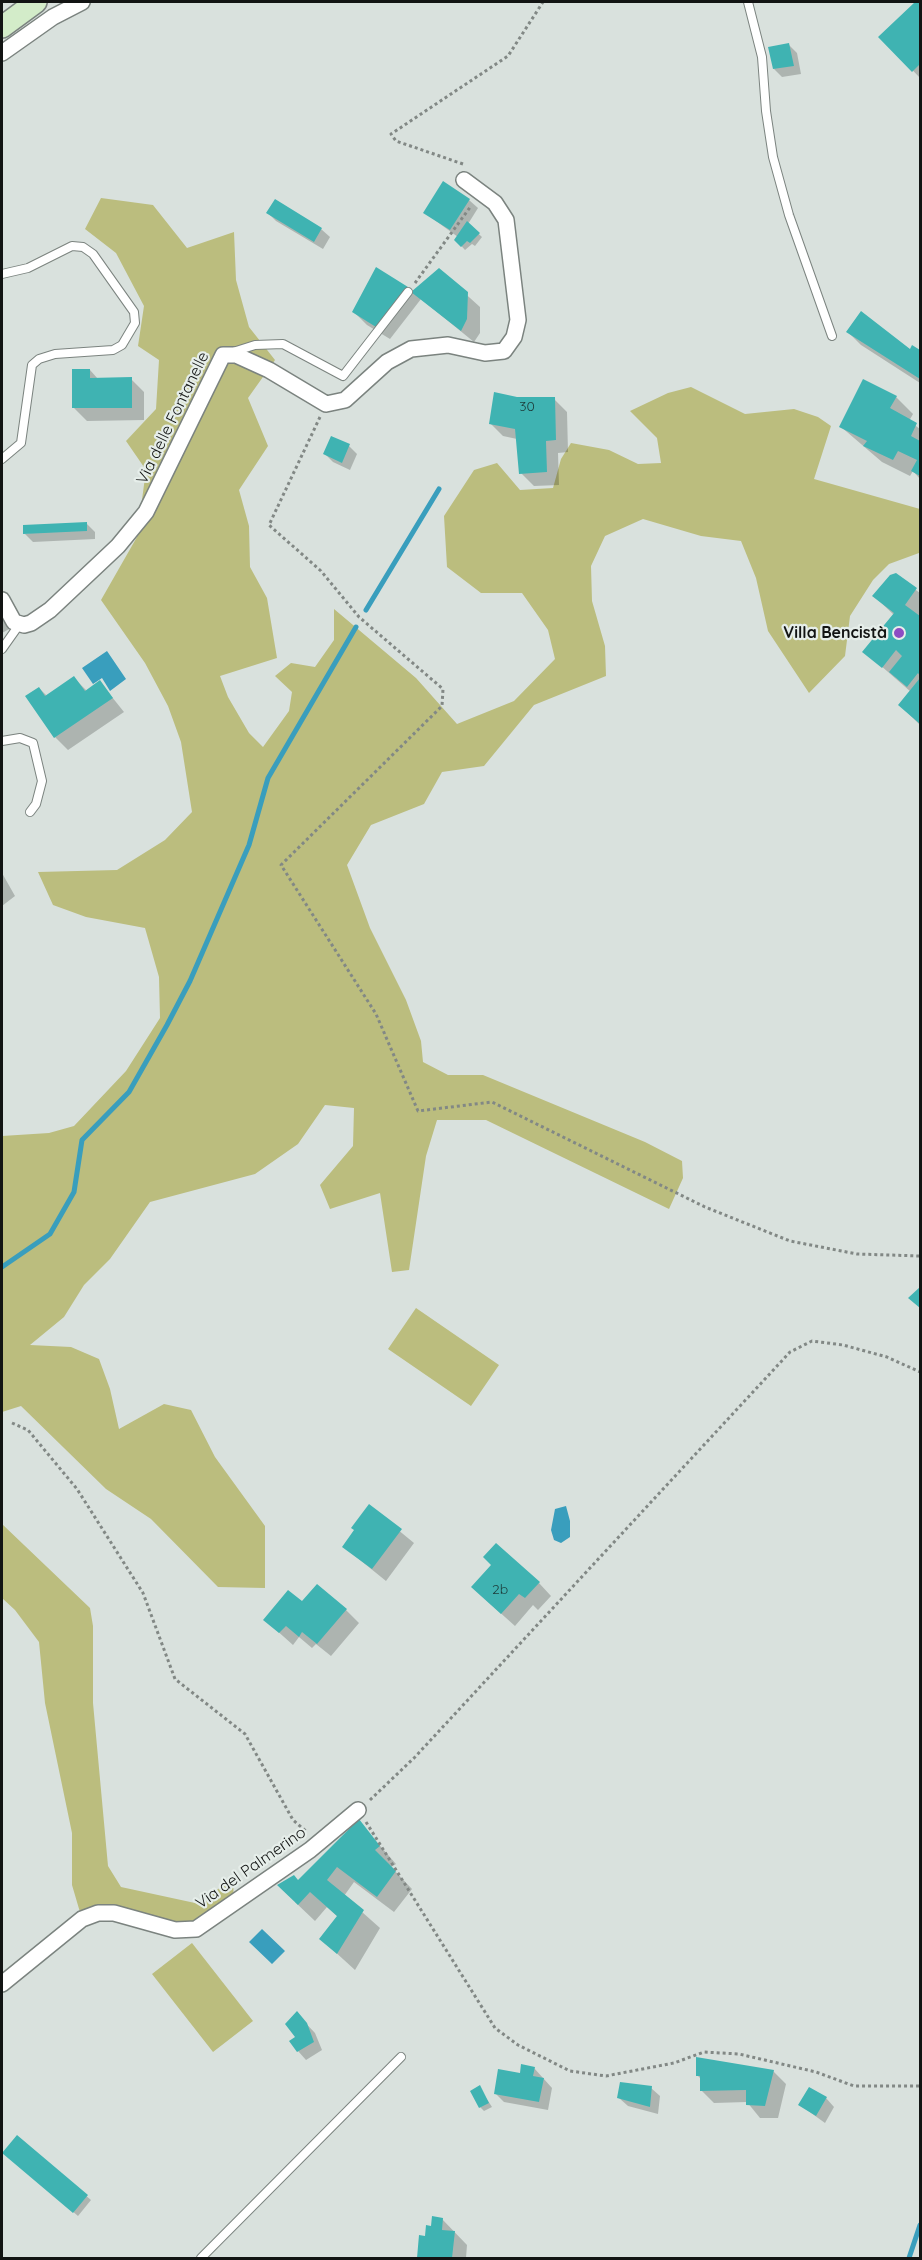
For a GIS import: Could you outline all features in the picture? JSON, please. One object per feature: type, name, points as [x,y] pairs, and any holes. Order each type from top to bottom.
[{"type":"main road","points":[[2,27],[36,2]]},
{"type":"street","points":[[2,53],[53,16],[82,2]]},
{"type":"street","points":[[326,405],[345,400],[387,362],[411,349],[448,345],[495,353],[504,351],[510,346],[518,320],[506,220],[495,203],[464,180]]},
{"type":"street","name":"Via delle Fontanelle","points":[[19,625],[31,623],[50,610],[118,546],[146,513],[220,358],[228,354],[269,370],[326,405]]},
{"type":"street","points":[[2,600],[14,622],[19,625]]},
{"type":"street","name":"Via del Palmerino","points":[[2,1984],[82,1919],[98,1913],[114,1913],[175,1930],[196,1929],[321,1840],[358,1810]]},
{"type":"lane","points":[[748,2],[762,57],[766,111],[773,157],[789,215],[832,336]]},
{"type":"lane","points":[[2,274],[28,268],[72,246],[82,247],[93,254],[134,312],[135,323],[122,345],[113,350],[55,354],[39,359],[32,365],[21,442],[2,459]]},
{"type":"lane","points":[[228,354],[255,345],[283,344],[343,376],[408,292]]},
{"type":"lane","points":[[2,649],[19,625]]},
{"type":"lane","points":[[2,741],[20,738],[33,743],[42,782],[36,804],[30,812]]},
{"type":"lane","points":[[201,2259],[401,2057]]},
{"type":"path","points":[[464,180],[469,173],[467,165],[396,141],[391,134],[508,56],[543,2]]},
{"type":"path","points":[[408,292],[482,192]]},
{"type":"path","points":[[326,405],[269,525],[321,571],[359,617],[443,689],[442,706],[281,865],[376,1014],[418,1111],[492,1102],[705,1207],[790,1241],[857,1254],[921,1256]]},
{"type":"path","points":[[921,1372],[887,1357],[843,1345],[812,1341],[790,1352],[415,1757],[358,1810],[495,2028],[518,2045],[570,2071],[606,2076],[674,2062],[704,2052],[739,2054],[816,2072],[854,2086],[921,2086]]},
{"type":"path","points":[[12,1423],[28,1430],[77,1489],[139,1586],[175,1679],[245,1734],[293,1820],[299,1828],[321,1840]]},
{"type":"green space","points":[[101,198],[153,205],[187,248],[234,232],[236,280],[249,327],[275,360],[248,398],[268,446],[239,490],[249,526],[250,567],[267,598],[277,658],[220,676],[228,697],[249,733],[263,747],[289,711],[292,692],[275,676],[291,663],[315,667],[334,640],[334,609],[416,678],[457,724],[514,701],[555,659],[548,630],[522,593],[481,593],[447,567],[444,516],[474,470],[497,463],[520,490],[553,488],[561,459],[571,443],[609,450],[638,464],[661,463],[657,438],[630,411],[668,393],[691,387],[745,414],[794,409],[818,417],[831,426],[814,479],[920,509],[919,553],[889,564],[873,580],[850,616],[845,656],[809,693],[768,631],[756,578],[741,541],[701,536],[643,519],[605,536],[591,566],[592,601],[605,646],[606,676],[534,705],[484,766],[442,772],[424,804],[371,825],[347,865],[370,928],[406,1000],[421,1041],[423,1062],[448,1075],[483,1075],[645,1142],[682,1161],[683,1178],[669,1209],[486,1120],[437,1120],[426,1156],[409,1270],[392,1272],[380,1193],[330,1209],[320,1185],[353,1146],[354,1108],[325,1105],[298,1144],[255,1174],[150,1202],[110,1259],[84,1285],[64,1317],[30,1345],[71,1347],[99,1359],[110,1389],[119,1429],[164,1404],[191,1410],[215,1457],[265,1526],[265,1588],[218,1587],[151,1519],[106,1489],[21,1406],[2,1412],[2,1136],[49,1133],[74,1126],[126,1071],[160,1018],[159,977],[145,928],[86,917],[53,905],[38,872],[117,870],[165,840],[192,812],[181,742],[168,706],[145,663],[101,600],[137,537],[146,470],[126,441],[156,409],[159,360],[138,346],[144,306],[116,253],[85,229]]},
{"type":"green space","points":[[416,1308],[499,1365],[471,1406],[388,1349]]},
{"type":"green space","points":[[2,1524],[90,1608],[93,1626],[93,1703],[108,1866],[121,1887],[195,1903],[233,1880],[234,1904],[196,1929],[114,1913],[82,1919],[72,1885],[72,1833],[45,1703],[39,1642],[15,1610],[2,1598]]},
{"type":"green space","points":[[192,1943],[253,2021],[213,2052],[152,1974]]},
{"type":"water","points":[[107,651],[126,679],[110,691],[102,678],[93,684],[82,668]]},
{"type":"water","points":[[566,1506],[570,1521],[570,1537],[561,1543],[554,1540],[551,1530],[555,1509]]},
{"type":"water","points":[[262,1929],[285,1951],[272,1964],[249,1942]]},
{"type":"building","points":[[915,2],[920,2],[920,64],[912,72],[878,37]]},
{"type":"building","points":[[789,43],[794,66],[773,69],[768,47]]},
{"type":"building","points":[[443,181],[470,199],[450,230],[423,213]]},
{"type":"building","points":[[275,199],[322,228],[314,242],[266,213]]},
{"type":"building","points":[[467,221],[480,233],[470,243],[467,241],[461,247],[454,240]]},
{"type":"building","points":[[376,267],[408,287],[376,327],[352,312]]},
{"type":"building","points":[[439,268],[468,292],[467,319],[461,331],[411,292]]},
{"type":"building","points":[[861,311],[910,349],[912,345],[920,350],[920,379],[846,332]]},
{"type":"building","points":[[72,369],[90,369],[90,378],[132,377],[132,408],[72,408]]},
{"type":"building","points":[[863,379],[897,396],[890,408],[917,423],[911,436],[920,441],[920,476],[911,471],[917,460],[898,451],[893,460],[863,446],[867,441],[839,427]]},
{"type":"building","points":[[494,392],[517,397],[555,397],[556,440],[546,441],[547,472],[519,474],[515,429],[489,424]]},
{"type":"building","points":[[331,436],[350,444],[342,463],[323,454]]},
{"type":"building","points":[[87,522],[87,531],[23,534],[23,525]]},
{"type":"building","name":"Villa Bencistà","points":[[896,573],[917,588],[905,605],[920,616],[920,676],[918,673],[907,687],[889,672],[902,656],[896,650],[882,668],[862,652],[894,613],[872,596],[890,575]]},
{"type":"building","points":[[74,676],[85,691],[100,680],[113,698],[54,738],[25,696],[39,687],[45,696]]},
{"type":"building","name":"Villa Bencistà","points":[[920,678],[920,724],[898,705]]},
{"type":"building","points":[[920,1287],[920,1308],[908,1298]]},
{"type":"building","points":[[369,1504],[402,1529],[372,1569],[342,1547],[354,1530],[351,1528]]},
{"type":"building","points":[[496,1543],[540,1582],[525,1598],[519,1594],[501,1614],[471,1587],[491,1565],[483,1557]]},
{"type":"building","points":[[317,1584],[347,1609],[317,1644],[302,1632],[299,1637],[286,1626],[279,1633],[263,1620],[288,1590],[302,1601]]},
{"type":"building","points":[[359,1819],[380,1846],[375,1850],[396,1871],[377,1897],[337,1867],[327,1880],[364,1910],[337,1954],[319,1939],[337,1916],[310,1892],[298,1905],[277,1885],[294,1875],[298,1880]]},
{"type":"building","points":[[297,2011],[307,2023],[314,2042],[297,2052],[289,2041],[295,2037],[285,2024]]},
{"type":"building","points":[[696,2057],[774,2070],[765,2106],[746,2105],[746,2090],[700,2091],[700,2076],[696,2076]]},
{"type":"building","points":[[521,2064],[535,2067],[533,2076],[544,2078],[539,2102],[494,2094],[498,2069],[520,2073]]},
{"type":"building","points":[[620,2082],[652,2086],[650,2107],[617,2098]]},
{"type":"building","points":[[480,2085],[489,2103],[479,2108],[470,2091]]},
{"type":"building","points":[[809,2087],[827,2097],[816,2116],[798,2105]]},
{"type":"building","points":[[17,2135],[88,2195],[73,2213],[2,2153]]},
{"type":"building","points":[[432,2216],[443,2218],[442,2230],[455,2231],[452,2258],[417,2258],[419,2235],[425,2236],[426,2225],[431,2226]]},
{"type":"waterway","points":[[366,610],[439,489]]},
{"type":"waterway","points":[[2,1267],[50,1234],[74,1192],[82,1140],[129,1092],[167,1025],[190,981],[249,845],[268,778],[356,627]]},
{"type":"waterway","points":[[909,2258],[920,2225]]},
{"type":"place","name":"Villa Bencistà","points":[[899,633]]}]
